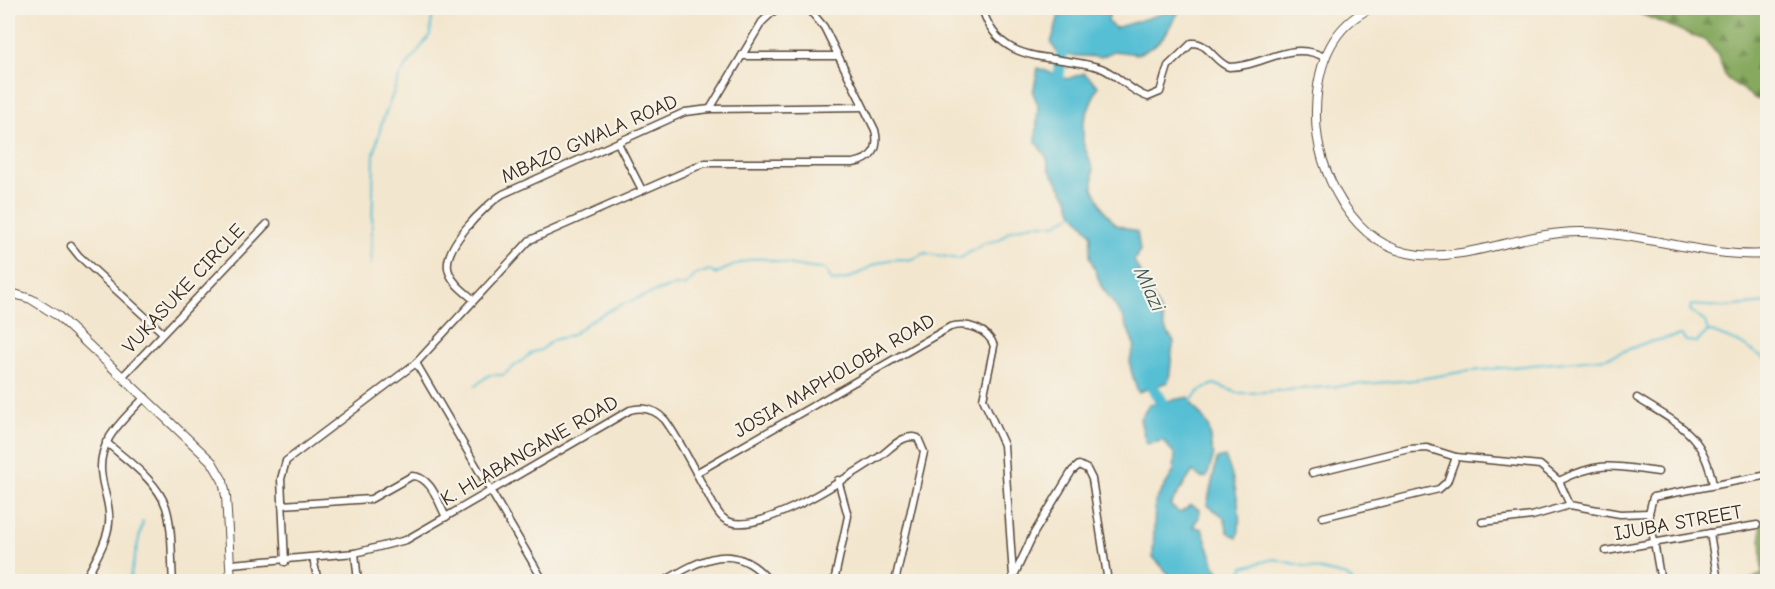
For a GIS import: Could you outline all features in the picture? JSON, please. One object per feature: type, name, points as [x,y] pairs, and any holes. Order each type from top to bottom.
[{"type":"street","points":[[710,109],[767,14],[777,8]]},
{"type":"street","points":[[285,561],[282,470],[291,455],[416,363],[528,242],[705,163],[833,163],[866,160],[874,154],[878,143],[875,130],[819,19],[808,8]]},
{"type":"street","points":[[982,8],[991,31],[1003,44],[1019,52],[1074,62],[1113,74],[1142,95],[1152,97],[1160,92],[1166,70],[1173,59],[1192,43],[1203,46],[1216,60],[1229,67],[1296,50],[1310,50],[1324,57]]},
{"type":"street","points":[[1371,8],[1343,28],[1324,57],[1317,81],[1316,112],[1320,157],[1332,186],[1350,214],[1364,230],[1386,246],[1417,254],[1455,255],[1579,232],[1702,251],[1767,254]]},
{"type":"street","points":[[742,56],[838,56]]},
{"type":"street","name":"MBAZO GWALA ROAD","points":[[474,300],[456,284],[448,272],[447,262],[453,244],[488,206],[503,194],[685,112],[710,109],[863,107]]},
{"type":"street","points":[[618,143],[642,190]]},
{"type":"street","name":"VUKASUKE CIRCLE","points":[[123,376],[267,224]]},
{"type":"street","points":[[71,246],[79,256],[164,333]]},
{"type":"street","points":[[8,292],[44,306],[123,376],[203,452],[223,481],[231,582]]},
{"type":"street","name":"JOSIA MAPHOLOBA ROAD","points":[[696,473],[950,327],[970,326],[988,335],[994,346],[983,399],[1004,445],[1012,579]]},
{"type":"street","points":[[416,363],[544,582]]},
{"type":"street","points":[[84,582],[109,529],[110,510],[100,467],[106,442],[145,397]]},
{"type":"street","points":[[1637,398],[1677,422],[1696,438],[1707,457],[1713,485]]},
{"type":"street","name":"K. HLABANGANE ROAD","points":[[231,564],[355,553],[406,540],[637,408],[651,409],[665,420],[720,514],[737,525],[757,522],[783,513],[910,437],[920,440],[924,452],[895,582]]},
{"type":"street","points":[[106,442],[146,478],[162,497],[168,516],[173,582]]},
{"type":"street","points":[[1312,473],[1409,449],[1432,449],[1456,457],[1540,465],[1559,481],[1570,505]]},
{"type":"street","points":[[1323,517],[1436,491],[1447,482],[1456,457]]},
{"type":"street","points":[[1012,579],[1034,533],[1072,471],[1079,465],[1087,469],[1092,479],[1108,582]]},
{"type":"street","points":[[1559,481],[1585,468],[1602,465],[1658,472]]},
{"type":"street","points":[[1660,582],[1649,513],[1654,496],[1767,475]]},
{"type":"street","points":[[282,505],[371,499],[412,476],[417,476],[427,481],[446,517]]},
{"type":"street","points":[[834,582],[848,516],[838,480]]},
{"type":"street","points":[[1482,522],[1532,516],[1570,505],[1620,514],[1649,513]]},
{"type":"street","name":"IJUBA STREET","points":[[1606,551],[1757,525]]},
{"type":"street","points":[[1710,533],[1718,582]]},
{"type":"street","points":[[355,553],[358,582]]},
{"type":"street","points":[[663,582],[703,560],[719,556],[751,563],[770,582]]},
{"type":"street","points":[[313,558],[318,582]]},
{"type":"green space","points":[[1626,8],[1767,8],[1767,101],[1756,99],[1726,78],[1717,54],[1706,41]]},
{"type":"green space","points":[[1767,525],[1767,581],[1747,581],[1762,574],[1761,526]]},
{"type":"water","points":[[1061,8],[1110,8],[1108,22],[1115,28],[1181,8],[1165,35],[1154,46],[1138,54],[1114,51],[1101,57],[1059,55],[1051,43]]},
{"type":"water","points":[[1038,68],[1067,79],[1084,73],[1098,86],[1083,123],[1083,142],[1093,170],[1093,188],[1104,210],[1115,224],[1137,232],[1140,250],[1134,261],[1162,315],[1164,327],[1174,342],[1168,382],[1138,392],[1130,364],[1135,347],[1123,317],[1101,286],[1090,257],[1091,233],[1072,211],[1068,198],[1049,169],[1047,158],[1036,142],[1038,105],[1033,93]]},
{"type":"water","points":[[1189,397],[1208,426],[1214,454],[1207,477],[1201,478],[1193,471],[1170,505],[1180,513],[1191,505],[1200,510],[1199,517],[1193,526],[1202,529],[1215,566],[1226,581],[1175,581],[1153,557],[1155,502],[1174,471],[1175,455],[1164,441],[1146,444],[1140,419],[1150,404]]},
{"type":"water","points":[[1225,457],[1232,475],[1239,509],[1237,538],[1228,532],[1224,517],[1207,505],[1217,459]]},
{"type":"waterway","points":[[371,265],[374,154],[382,122],[400,75],[430,35],[433,8]]},
{"type":"waterway","name":"Mlazi","points":[[1056,91],[1063,46]]},
{"type":"waterway","points":[[475,386],[489,375],[503,375],[553,340],[572,335],[591,320],[620,305],[669,287],[686,285],[695,275],[710,270],[715,274],[746,261],[765,259],[802,267],[825,269],[832,281],[840,281],[881,262],[910,259],[924,253],[959,259],[985,243],[999,240],[1009,231],[1032,224],[1056,224],[1077,212]]},
{"type":"waterway","points":[[1189,403],[1199,391],[1214,384],[1238,393],[1250,393],[1414,380],[1461,372],[1606,358],[1645,343],[1681,335],[1686,341],[1697,342],[1708,331],[1705,322],[1690,310],[1691,305],[1724,307],[1768,303]]},
{"type":"waterway","points":[[1709,331],[1740,343],[1768,361]]},
{"type":"waterway","name":"Mlazi","points":[[1152,371],[1152,386],[1170,415]]},
{"type":"waterway","points":[[129,582],[143,521]]},
{"type":"waterway","points":[[1241,582],[1243,567],[1274,559],[1347,576],[1353,582]]}]
